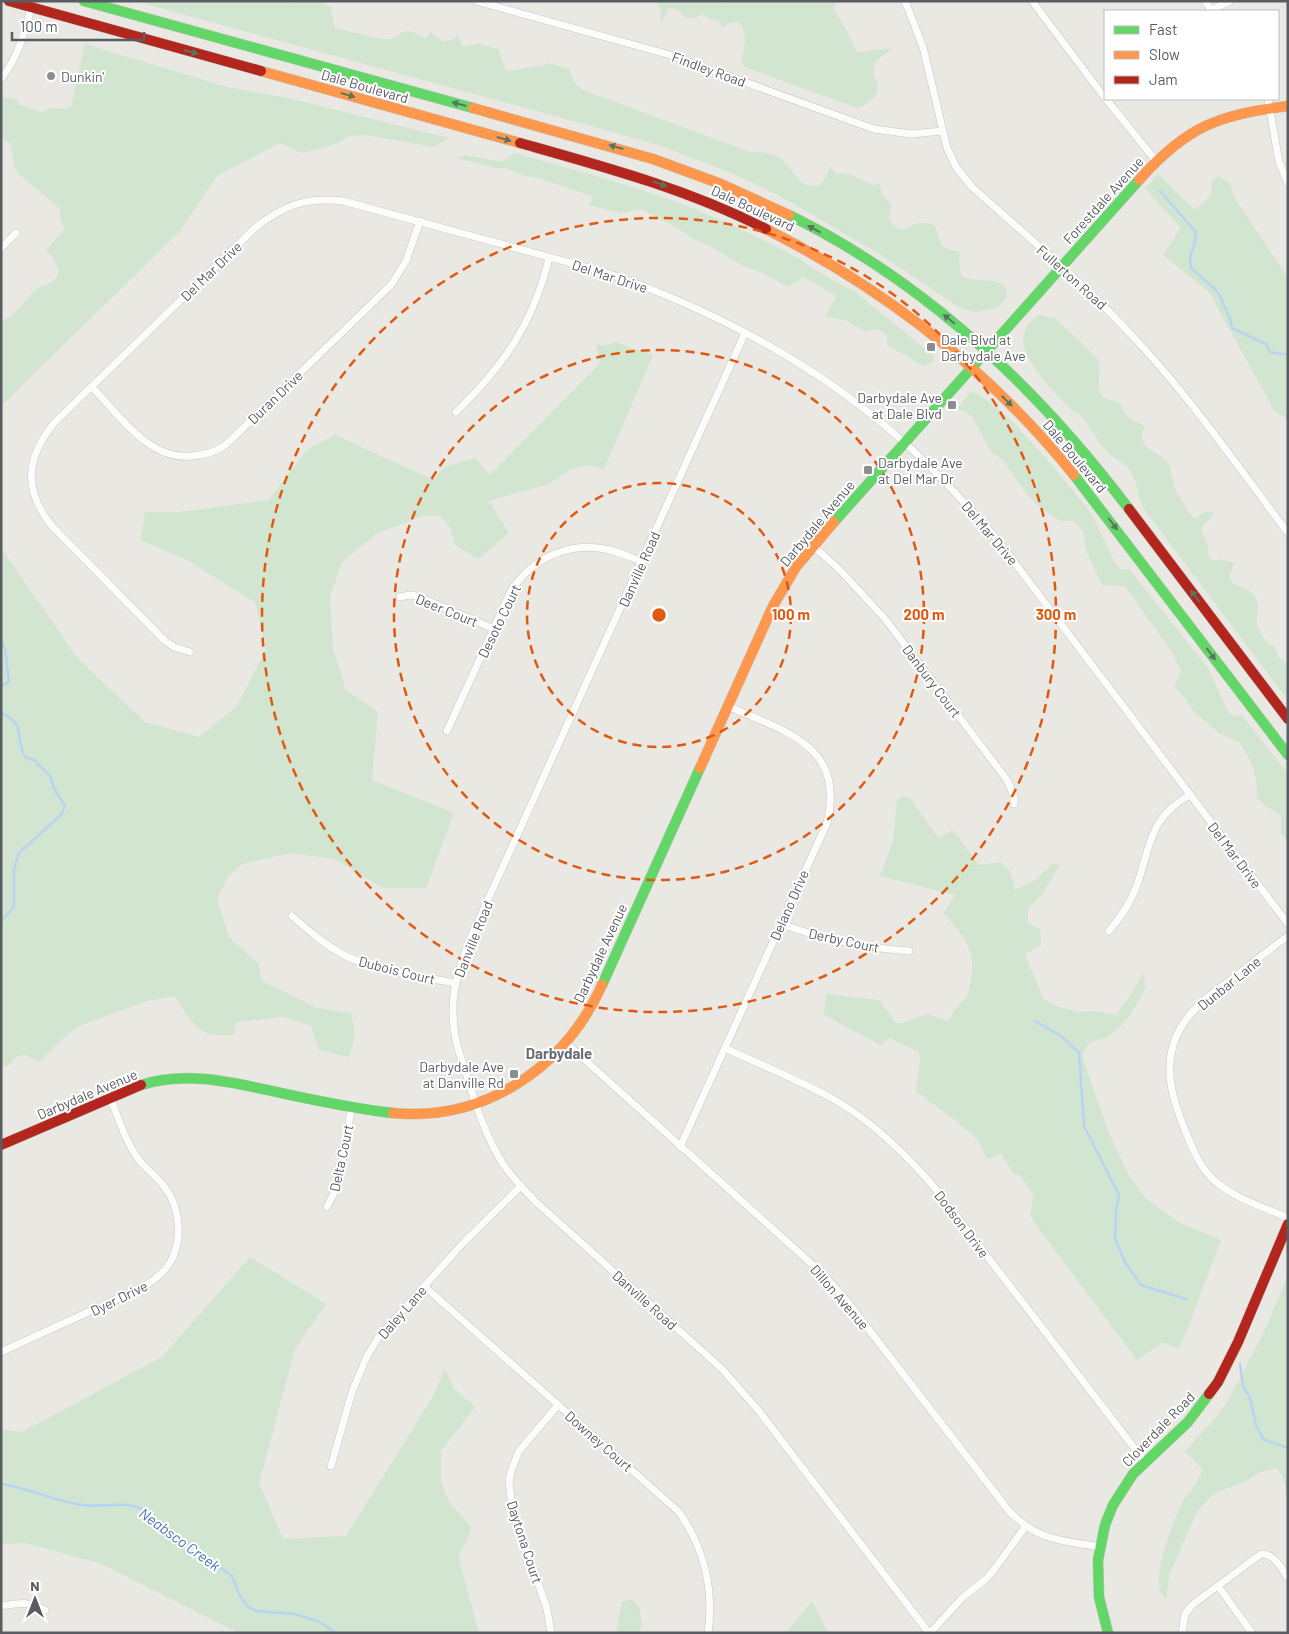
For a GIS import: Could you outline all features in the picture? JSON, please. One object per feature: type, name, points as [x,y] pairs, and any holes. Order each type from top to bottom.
[{"type":"main road","name":"Dale Boulevard","points":[[9,1],[32,4],[604,166],[695,197],[779,235],[828,262],[869,287],[906,313],[972,367],[1005,398],[1061,457],[1288,755]]},
{"type":"main road","name":"Dale Boulevard","points":[[84,1],[619,148],[670,164],[755,199],[842,244],[930,304],[987,351],[1037,399],[1098,469],[1288,719]]},
{"type":"main road","name":"Forestdale Avenue","points":[[972,367],[1156,161],[1183,137],[1208,123],[1269,103],[1288,106]]},
{"type":"main road","name":"Darbydale Avenue","points":[[1,1146],[149,1082],[168,1078],[186,1077],[203,1079],[352,1106],[396,1113],[418,1114],[442,1112],[476,1104],[523,1080],[551,1059],[584,1019],[595,1000],[783,586],[813,546],[972,367]]},
{"type":"main road","name":"Cloverdale Road","points":[[1108,1633],[1098,1597],[1097,1579],[1100,1547],[1105,1525],[1113,1505],[1125,1485],[1145,1462],[1188,1422],[1218,1382],[1238,1342],[1288,1224]]},
{"type":"street","name":"Fullerton Road","points":[[905,1],[923,47],[942,131],[953,162],[972,187],[1112,314],[1139,342],[1210,430],[1288,532]]},
{"type":"street","points":[[1032,1],[1104,95]]},
{"type":"street","points":[[1205,1],[1212,10],[1230,1]]},
{"type":"street","name":"Findley Road","points":[[479,2],[692,62],[874,130],[911,134],[942,131]]},
{"type":"street","points":[[1,79],[14,62],[32,4]]},
{"type":"street","points":[[1108,100],[1156,161]]},
{"type":"street","points":[[1269,103],[1279,162],[1288,183]]},
{"type":"street","name":"Del Mar Drive","points":[[190,652],[174,647],[164,640],[51,525],[37,504],[31,479],[31,468],[38,447],[54,423],[246,236],[277,212],[301,202],[343,201],[604,272],[638,284],[705,313],[785,355],[860,407],[905,443],[966,503],[996,538],[1288,924]]},
{"type":"street","name":"Duran Drive","points":[[92,387],[141,438],[160,451],[186,457],[207,454],[219,449],[241,430],[391,284],[406,261],[420,222]]},
{"type":"street","points":[[1,248],[16,233]]},
{"type":"street","points":[[456,412],[494,372],[520,336],[537,299],[549,258]]},
{"type":"street","name":"Danville Road","points":[[745,333],[643,562],[471,937],[455,983],[452,1018],[454,1035],[476,1104],[495,1150],[504,1165],[536,1202],[731,1377],[759,1410],[929,1633]]},
{"type":"street","name":"Danbury Court","points":[[813,546],[863,594],[902,640],[1007,780],[1014,796],[1014,804]]},
{"type":"street","name":"Desoto Court","points":[[447,731],[514,584],[532,566],[546,557],[569,549],[597,548],[611,550],[643,562]]},
{"type":"street","name":"Deer Court","points":[[400,597],[417,596],[494,629]]},
{"type":"street","name":"Delano Drive","points":[[680,1147],[827,823],[832,798],[828,777],[819,758],[802,740],[728,706]]},
{"type":"street","points":[[1109,931],[1133,896],[1151,836],[1157,824],[1174,805],[1190,795]]},
{"type":"street","name":"Dubois Court","points":[[292,916],[334,949],[358,961],[455,983]]},
{"type":"street","name":"Derby Court","points":[[781,924],[807,934],[840,942],[909,951]]},
{"type":"street","name":"Dunbar Lane","points":[[1288,936],[1207,997],[1194,1010],[1182,1025],[1170,1062],[1174,1104],[1201,1166],[1210,1177],[1229,1191],[1288,1218]]},
{"type":"street","name":"Dillon Avenue","points":[[566,1043],[824,1276],[1009,1511],[1025,1527],[1051,1539],[1100,1547]]},
{"type":"street","name":"Dodson Drive","points":[[725,1048],[827,1095],[874,1127],[909,1159],[934,1187],[1145,1462]]},
{"type":"street","name":"Dyer Drive","points":[[1,1352],[145,1286],[160,1274],[172,1259],[178,1226],[173,1201],[160,1181],[140,1162],[133,1152],[110,1098]]},
{"type":"street","name":"Delta Court","points":[[327,1207],[337,1187],[352,1106]]},
{"type":"street","name":"Daley Lane","points":[[331,1466],[352,1392],[367,1356],[382,1332],[462,1243],[521,1186]]},
{"type":"street","name":"Downey Court","points":[[424,1286],[670,1503],[687,1523],[699,1550],[707,1577],[710,1600],[708,1633]]},
{"type":"street","name":"Daytona Court","points":[[551,1633],[547,1609],[512,1507],[509,1482],[511,1470],[520,1451],[558,1405]]},
{"type":"street","points":[[929,1633],[962,1598],[996,1567],[1025,1527]]},
{"type":"street","points":[[1182,1633],[1185,1614],[1192,1605],[1261,1554],[1273,1557],[1288,1578]]},
{"type":"street","points":[[1218,1586],[1252,1633]]},
{"type":"street","points":[[1,1606],[22,1603],[34,1604],[45,1610]]},
{"type":"green space","points":[[142,1],[289,1],[292,3],[296,1],[321,1],[323,4],[330,6],[335,28],[386,39],[392,39],[410,31],[426,39],[430,31],[443,42],[453,39],[458,33],[459,40],[463,46],[479,44],[498,49],[506,71],[541,66],[547,63],[569,69],[574,82],[583,90],[750,152],[775,155],[784,161],[795,176],[804,184],[819,186],[831,166],[835,173],[852,175],[873,185],[880,184],[882,195],[892,206],[889,216],[890,221],[898,229],[906,229],[913,224],[933,224],[944,248],[960,252],[959,262],[962,276],[992,281],[1003,285],[1007,290],[1006,298],[997,308],[976,312],[966,310],[957,306],[878,253],[780,196],[729,172],[661,146],[149,5]]},
{"type":"green space","points":[[651,1],[718,1],[723,3],[729,1],[836,1],[834,10],[857,52],[893,48],[880,57],[875,64],[873,74],[878,91],[874,98],[857,108],[745,67],[741,60],[745,45],[745,35],[738,22],[728,23],[723,28],[719,21],[709,19],[703,14],[695,18],[686,18],[681,12],[672,8],[668,9],[661,24],[661,9],[658,4]]},
{"type":"green space","points":[[85,44],[227,87],[293,99],[449,138],[434,147],[364,135],[350,136],[333,145],[302,153],[280,143],[218,175],[178,233],[1,406],[1,321],[16,312],[37,289],[56,278],[59,269],[46,250],[64,230],[60,209],[20,175],[14,166],[11,145],[1,136],[1,99],[5,97],[18,100],[20,105],[42,112],[50,108],[66,109],[71,107]]},
{"type":"green space","points":[[515,153],[624,184],[677,202],[765,241],[801,260],[833,281],[854,291],[934,356],[933,361],[924,366],[887,345],[887,335],[877,329],[865,332],[847,321],[825,316],[837,296],[803,277],[788,287],[761,272],[745,267],[641,209],[620,213],[590,205],[592,196],[505,168],[496,168],[457,158],[466,155],[502,162]]},
{"type":"green space","points":[[1158,174],[1195,210],[1211,196],[1212,182],[1218,176],[1230,184],[1234,197],[1288,278],[1288,419],[1275,412],[1209,292],[1163,255],[1181,228],[1145,189]]},
{"type":"green space","points":[[1040,315],[1055,318],[1097,358],[1099,363],[1099,390],[1101,394],[1107,399],[1121,404],[1130,418],[1144,426],[1143,442],[1149,449],[1168,462],[1176,492],[1194,519],[1206,512],[1213,512],[1211,519],[1201,529],[1208,547],[1208,555],[1213,561],[1219,559],[1235,563],[1230,578],[1232,582],[1252,593],[1256,598],[1258,605],[1257,625],[1259,630],[1269,645],[1274,645],[1278,656],[1288,665],[1288,700],[1144,509],[1139,498],[1135,480],[1129,469],[1125,464],[1109,454],[1083,418],[1072,410],[1047,385],[1031,363],[1023,341],[1025,331],[1031,321]]},
{"type":"green space","points":[[615,342],[653,355],[604,469],[589,465],[571,469],[549,484],[489,501],[509,533],[478,559],[455,545],[450,528],[441,516],[422,516],[376,534],[342,562],[330,597],[333,648],[346,690],[378,712],[372,780],[454,813],[426,888],[383,888],[334,859],[291,853],[242,864],[227,878],[217,899],[229,937],[258,963],[262,981],[317,1008],[351,1013],[355,1037],[349,1057],[319,1050],[311,1026],[284,1017],[236,1022],[234,1035],[207,1033],[190,1020],[175,996],[147,1001],[79,1026],[61,1040],[39,1062],[26,1055],[17,1056],[7,1067],[1,1067],[1,548],[78,659],[145,722],[199,737],[237,706],[266,649],[255,602],[187,560],[141,540],[145,512],[179,512],[269,500],[307,450],[335,435],[434,480],[444,467],[475,458],[490,475],[600,363],[596,344],[603,346]]},
{"type":"green space","points":[[971,392],[979,394],[1012,421],[1051,464],[1091,513],[1115,563],[1121,570],[1129,569],[1208,668],[1229,714],[1234,717],[1241,714],[1288,774],[1288,842],[1281,834],[1281,816],[1257,799],[1256,779],[1251,762],[1240,743],[1219,733],[1193,711],[1185,698],[1174,687],[1181,671],[1172,652],[1125,586],[1102,585],[1086,551],[1084,533],[1074,521],[1061,521],[1039,507],[1027,494],[1002,459],[991,452],[973,418],[965,411],[957,409]]},
{"type":"green space","points":[[902,796],[909,797],[938,838],[953,830],[979,865],[1000,862],[1010,871],[1015,890],[1034,881],[1052,864],[1060,865],[1042,894],[1028,908],[1028,923],[1040,929],[1041,945],[1025,954],[1043,998],[1056,1006],[1078,1012],[1095,1011],[1116,1015],[1143,974],[1146,987],[1127,1019],[1112,1034],[1091,1042],[1082,1056],[1108,1131],[1127,1172],[1146,1199],[1180,1223],[1221,1240],[1178,1349],[1163,1342],[1137,1360],[1030,1215],[1034,1196],[1020,1176],[1012,1172],[1001,1154],[987,1159],[978,1140],[916,1091],[920,1061],[919,1052],[890,1038],[881,1045],[824,1015],[826,994],[879,1000],[896,1023],[903,1023],[927,1014],[948,1021],[955,1009],[968,995],[972,973],[972,957],[965,939],[944,913],[955,895],[880,876],[893,841],[897,801]]},
{"type":"green space","points":[[250,1257],[326,1304],[295,1349],[259,1483],[283,1539],[346,1536],[434,1395],[445,1369],[454,1389],[475,1407],[441,1451],[441,1481],[449,1502],[471,1527],[467,1540],[458,1556],[479,1633],[239,1633],[102,1564],[26,1543],[1,1544],[1,1429],[22,1432],[162,1357]]},
{"type":"green space","points":[[1288,1275],[1288,1498],[1286,1496],[1284,1479],[1277,1468],[1261,1472],[1244,1482],[1219,1491],[1208,1499],[1196,1513],[1169,1576],[1166,1600],[1159,1586],[1163,1556],[1179,1510],[1184,1499],[1199,1478],[1202,1469],[1185,1451],[1218,1415],[1230,1397],[1265,1330]]},
{"type":"green space","points":[[632,1600],[639,1606],[642,1624],[639,1633],[616,1633],[622,1601]]},
{"type":"green space","points":[[812,1601],[828,1633],[786,1633]]},
{"type":"waterway","points":[[1160,191],[1196,232],[1190,257],[1191,268],[1218,292],[1231,321],[1232,328],[1266,344],[1270,352],[1288,355]]},
{"type":"waterway","name":"Neabsco Creek","points":[[1,641],[5,649],[9,682],[1,686]]},
{"type":"waterway","name":"Neabsco Creek","points":[[1,713],[9,717],[17,726],[25,757],[34,760],[50,776],[54,788],[65,806],[61,815],[19,853],[14,869],[14,907],[1,921]]},
{"type":"waterway","points":[[1035,1021],[1061,1036],[1079,1053],[1084,1126],[1119,1195],[1115,1239],[1126,1264],[1141,1285],[1186,1299]]},
{"type":"waterway","points":[[1240,1364],[1243,1386],[1250,1398],[1256,1425],[1263,1439],[1288,1448]]},
{"type":"waterway","name":"Neabsco Creek","points":[[1,1484],[90,1506],[126,1505],[140,1508],[232,1576],[240,1596],[247,1606],[256,1611],[294,1614],[318,1621],[336,1633]]},
{"type":"traffic: fast","points":[[84,1],[473,108]]},
{"type":"traffic: fast","points":[[834,522],[1139,180]]},
{"type":"traffic: fast","points":[[789,215],[839,242],[887,272],[933,306],[976,342],[1018,381],[1057,422],[1129,509]]},
{"type":"traffic: fast","points":[[1074,475],[1288,755]]},
{"type":"traffic: fast","points":[[602,985],[700,768]]},
{"type":"traffic: fast","points":[[141,1085],[158,1081],[193,1078],[229,1082],[337,1104],[393,1113]]},
{"type":"traffic: fast","points":[[1108,1633],[1099,1597],[1098,1560],[1105,1525],[1113,1505],[1133,1474],[1188,1422],[1209,1394]]},
{"type":"traffic: slow","points":[[261,71],[520,143]]},
{"type":"traffic: slow","points":[[1139,180],[1173,147],[1205,126],[1242,114],[1288,106]]},
{"type":"traffic: slow","points":[[473,108],[653,159],[721,184],[789,215]]},
{"type":"traffic: slow","points":[[766,229],[853,278],[933,336],[971,367],[1007,401],[1042,437],[1074,475]]},
{"type":"traffic: slow","points":[[700,768],[773,606],[796,567],[834,522]]},
{"type":"traffic: slow","points":[[393,1113],[427,1113],[459,1108],[490,1098],[518,1083],[544,1064],[567,1041],[586,1014],[602,985]]},
{"type":"traffic: jam","points":[[9,1],[261,71]]},
{"type":"traffic: jam","points":[[520,143],[645,180],[706,202],[766,229]]},
{"type":"traffic: jam","points":[[1129,509],[1288,719]]},
{"type":"traffic: jam","points":[[1,1145],[141,1085]]},
{"type":"traffic: jam","points":[[1209,1394],[1218,1382],[1238,1342],[1288,1224]]},
{"type":"place","name":"Dunkin'","points":[[51,76]]},
{"type":"place","name":"Dale Blvd at Darbydale Ave","points":[[931,347]]},
{"type":"place","name":"Darbydale Ave at Dale Blvd","points":[[952,405]]},
{"type":"place","name":"Darbydale Ave at Del Mar Dr","points":[[868,470]]},
{"type":"place","name":"Darbydale Ave at Danville Rd","points":[[514,1074]]},
{"type":"district","name":"Darbydale","points":[[559,1053]]}]
